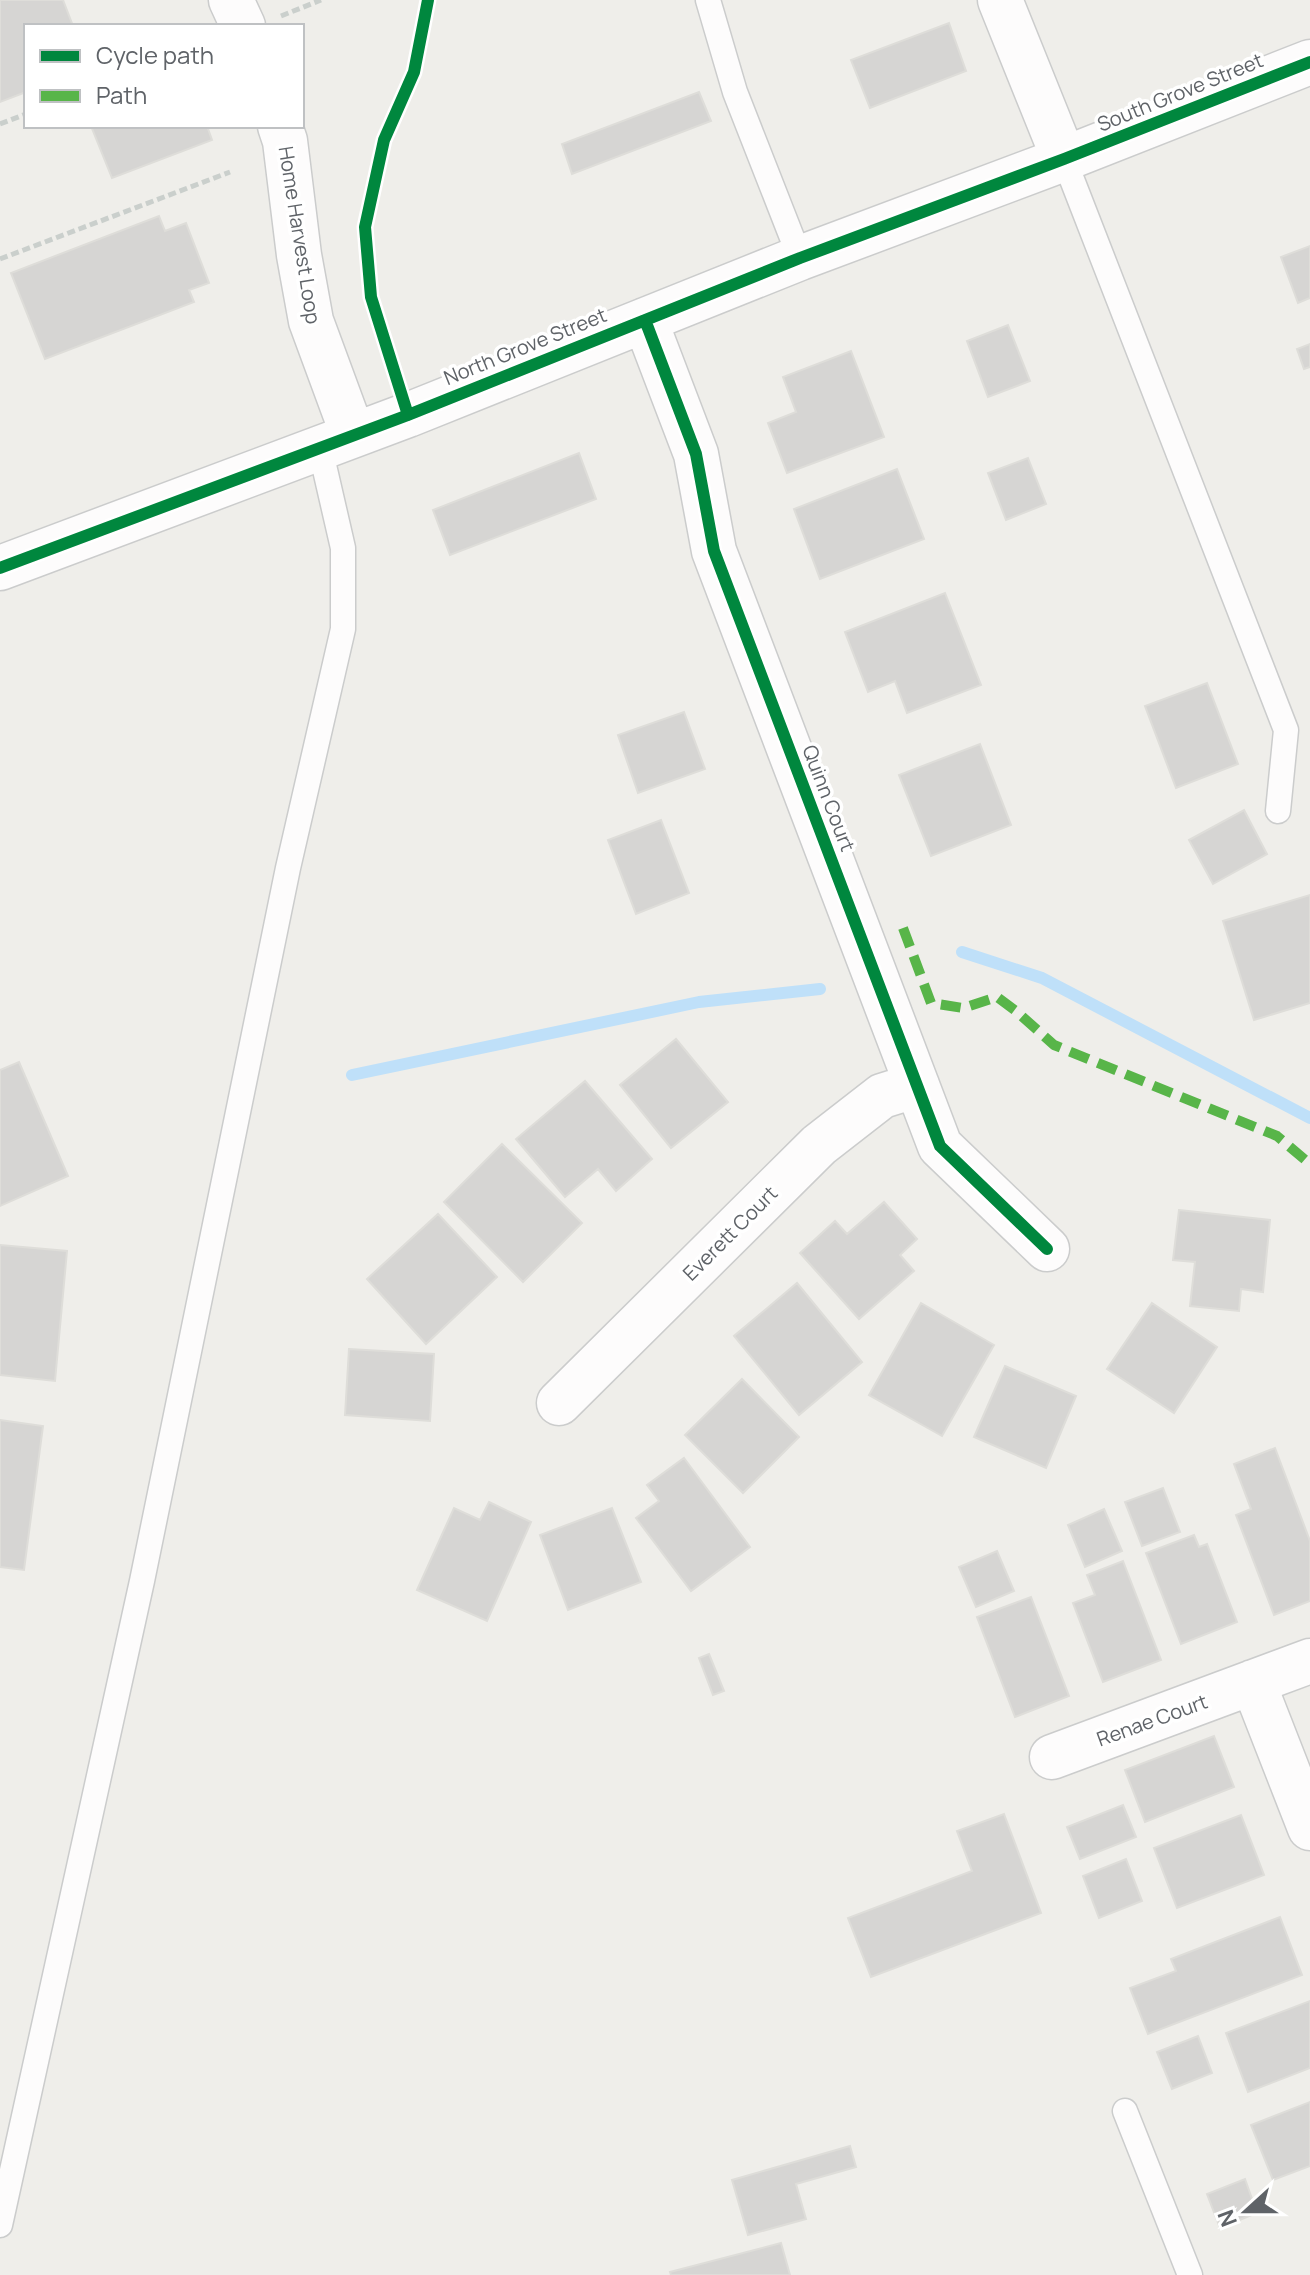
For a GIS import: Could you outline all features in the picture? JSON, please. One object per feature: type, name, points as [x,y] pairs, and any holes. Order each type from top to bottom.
[{"type":"street","points":[[1000,0],[1064,159]]},
{"type":"street","name":"South Grove Street","points":[[1064,159],[1310,62]]},
{"type":"street","name":"Home Harvest Loop","points":[[281,128],[285,141],[299,255],[336,442]]},
{"type":"street","name":"North Grove Street","points":[[0,568],[336,442],[800,258],[1064,159]]},
{"type":"street","name":"Quinn Court","points":[[645,320],[696,454],[714,551],[940,1146],[1047,1249]]},
{"type":"street","name":"Everett Court","points":[[559,1403],[819,1145],[882,1096],[917,1085]]},
{"type":"street","name":"Renae Court","points":[[1052,1757],[1310,1661]]},
{"type":"street","points":[[1253,1682],[1310,1828]]},
{"type":"lane","points":[[708,0],[735,92],[800,258]]},
{"type":"lane","points":[[1064,159],[1286,730],[1278,811]]},
{"type":"lane","points":[[0,2225],[139,1596],[288,868],[343,629],[343,548],[336,442]]},
{"type":"lane","points":[[1125,2111],[1190,2275]]},
{"type":"path","points":[[247,16],[321,0]]},
{"type":"path","points":[[0,124],[24,115]]},
{"type":"path","points":[[0,259],[230,172]]},
{"type":"building","points":[[0,0],[63,0],[72,24],[24,24],[24,93],[0,102]]},
{"type":"building","points":[[949,23],[966,71],[870,108],[851,60]]},
{"type":"building","points":[[699,92],[711,121],[572,174],[562,144]]},
{"type":"building","points":[[92,128],[208,128],[212,140],[112,178]]},
{"type":"building","points":[[159,216],[165,231],[186,223],[209,283],[189,290],[194,302],[45,359],[11,273]]},
{"type":"building","points":[[1310,246],[1310,298],[1298,303],[1281,257]]},
{"type":"building","points":[[1008,325],[1030,381],[988,397],[967,341]]},
{"type":"building","points":[[1310,344],[1310,367],[1304,369],[1297,349]]},
{"type":"building","points":[[851,351],[884,437],[787,473],[768,423],[796,412],[783,377]]},
{"type":"building","points":[[579,453],[596,499],[450,555],[433,510]]},
{"type":"building","points":[[1028,458],[1046,504],[1006,520],[988,473]]},
{"type":"building","points":[[897,469],[924,539],[820,579],[794,509]]},
{"type":"building","points":[[945,593],[981,685],[907,713],[895,681],[868,692],[845,632]]},
{"type":"building","points":[[1207,683],[1238,764],[1176,788],[1145,706]]},
{"type":"building","points":[[684,712],[705,769],[638,793],[618,735]]},
{"type":"building","points":[[980,744],[1011,825],[931,856],[899,775]]},
{"type":"building","points":[[1244,810],[1267,854],[1213,884],[1189,840]]},
{"type":"building","points":[[661,820],[689,893],[636,914],[608,840]]},
{"type":"building","points":[[1310,895],[1310,1003],[1254,1020],[1223,921]]},
{"type":"building","points":[[676,1039],[728,1102],[671,1148],[620,1085]]},
{"type":"building","points":[[19,1062],[68,1176],[0,1206],[0,1070]]},
{"type":"building","points":[[585,1081],[652,1159],[616,1191],[598,1169],[565,1197],[516,1139]]},
{"type":"building","points":[[502,1144],[582,1223],[523,1282],[444,1202]]},
{"type":"building","points":[[884,1202],[917,1239],[900,1255],[914,1271],[859,1319],[800,1253],[835,1221],[847,1234]]},
{"type":"building","points":[[1179,1210],[1270,1220],[1263,1292],[1241,1289],[1239,1311],[1190,1306],[1195,1262],[1173,1260]]},
{"type":"building","points":[[438,1214],[497,1277],[426,1344],[367,1279]]},
{"type":"building","points":[[0,1245],[67,1251],[55,1381],[0,1375]]},
{"type":"building","points":[[797,1283],[862,1362],[799,1415],[734,1336]]},
{"type":"building","points":[[921,1303],[994,1345],[942,1436],[869,1395]]},
{"type":"building","points":[[1152,1303],[1217,1347],[1174,1413],[1107,1369]]},
{"type":"building","points":[[349,1349],[434,1354],[430,1421],[345,1415]]},
{"type":"building","points":[[1005,1366],[1076,1396],[1046,1468],[974,1437]]},
{"type":"building","points":[[742,1379],[799,1437],[743,1493],[685,1435]]},
{"type":"building","points":[[0,1420],[43,1426],[24,1570],[0,1567]]},
{"type":"building","points":[[1275,1448],[1310,1541],[1310,1601],[1274,1615],[1236,1515],[1251,1509],[1234,1464]]},
{"type":"building","points":[[684,1458],[750,1547],[691,1591],[636,1518],[659,1501],[647,1485]]},
{"type":"building","points":[[1163,1488],[1180,1532],[1142,1546],[1125,1502]]},
{"type":"building","points":[[489,1502],[531,1522],[487,1621],[417,1590],[454,1508],[480,1520]]},
{"type":"building","points":[[612,1508],[641,1582],[568,1610],[540,1535]]},
{"type":"building","points":[[1104,1509],[1122,1551],[1085,1567],[1068,1525]]},
{"type":"building","points":[[1194,1535],[1199,1547],[1207,1544],[1237,1622],[1181,1644],[1146,1553]]},
{"type":"building","points":[[997,1551],[1014,1591],[976,1607],[959,1567]]},
{"type":"building","points":[[1123,1561],[1161,1660],[1103,1682],[1073,1603],[1095,1595],[1087,1575]]},
{"type":"building","points":[[1031,1597],[1069,1696],[1015,1717],[977,1617]]},
{"type":"building","points":[[709,1654],[724,1691],[713,1695],[699,1658]]},
{"type":"building","points":[[1214,1736],[1234,1787],[1145,1822],[1125,1770]]},
{"type":"building","points":[[1123,1805],[1136,1837],[1080,1859],[1067,1827]]},
{"type":"building","points":[[1004,1814],[1041,1913],[871,1977],[848,1918],[972,1871],[957,1831]]},
{"type":"building","points":[[1241,1815],[1264,1875],[1177,1908],[1154,1848]]},
{"type":"building","points":[[1126,1859],[1142,1901],[1099,1918],[1083,1876]]},
{"type":"building","points":[[1280,1917],[1302,1975],[1148,2034],[1130,1988],[1176,1971],[1171,1959]]},
{"type":"building","points":[[1310,2001],[1310,2068],[1248,2092],[1226,2033]]},
{"type":"building","points":[[1198,2036],[1212,2073],[1172,2089],[1157,2052]]},
{"type":"building","points":[[1310,2102],[1310,2166],[1273,2180],[1251,2125]]},
{"type":"building","points":[[850,2146],[856,2167],[796,2184],[806,2219],[748,2235],[732,2180]]},
{"type":"building","points":[[1245,2179],[1257,2213],[1220,2228],[1207,2194]]},
{"type":"building","points":[[781,2243],[790,2275],[671,2275],[670,2272]]},
{"type":"waterway","points":[[962,952],[1042,978],[1310,1118]]},
{"type":"waterway","points":[[352,1075],[699,1002],[820,989]]},
{"type":"marked path","points":[[903,928],[931,1003],[963,1008],[997,997],[1054,1045],[1277,1136],[1310,1164]]},
{"type":"cycle path","points":[[408,415],[371,297],[365,227],[384,140],[414,72],[428,0]]},
{"type":"cycle path","points":[[0,568],[408,415],[800,258],[1310,62]]},
{"type":"cycle path","points":[[645,320],[696,454],[714,551],[940,1146],[1047,1249]]}]
